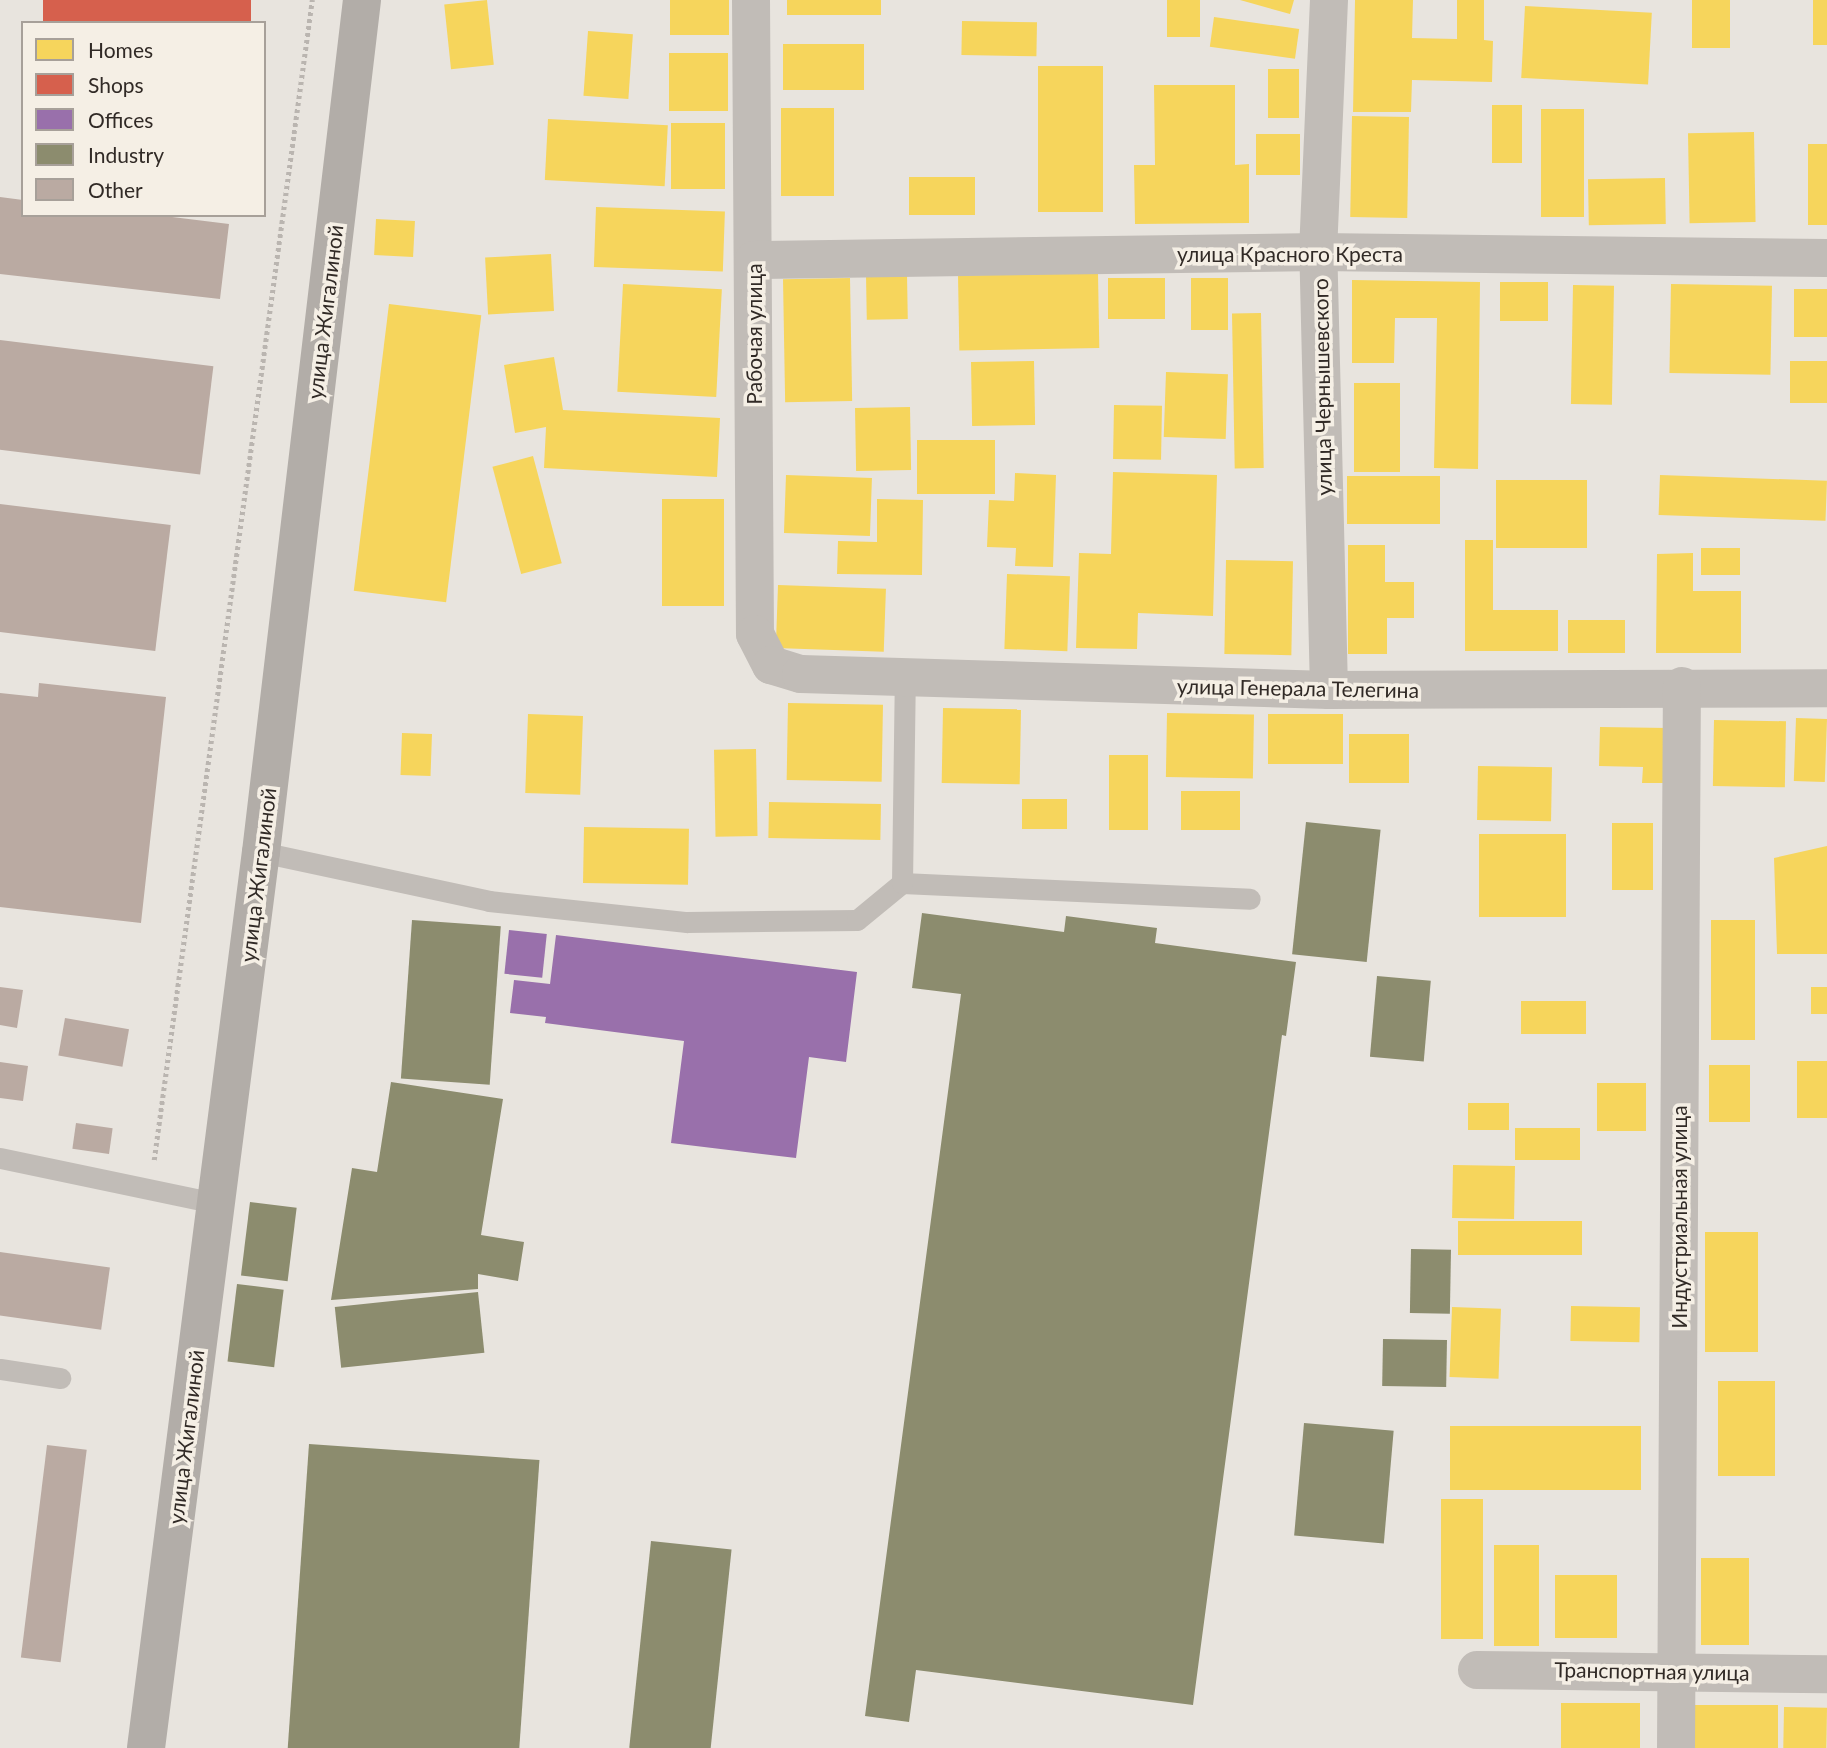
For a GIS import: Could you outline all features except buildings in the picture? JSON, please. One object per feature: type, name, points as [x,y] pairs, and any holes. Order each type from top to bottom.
[{"type":"main road","name":"улица Жигалиной","points":[[146,1748],[261,852],[362,0]]},
{"type":"street","name":"Рабочая улица","points":[[751,0],[755,634],[771,665]]},
{"type":"street","name":"улица Чернышевского","points":[[1329,0],[1318,253],[1329,690]]},
{"type":"street","name":"улица Красного Креста","points":[[754,260],[1318,253],[1827,258]]},
{"type":"street","name":"улица Генерала Телегина","points":[[771,665],[801,674],[905,679],[1329,690],[1682,686],[1827,688]]},
{"type":"street","name":"Индустриальная улица","points":[[1676,1748],[1682,686]]},
{"type":"street","name":"Транспортная улица","points":[[1477,1670],[1676,1669],[1827,1674]]},
{"type":"lane","points":[[902,883],[905,679]]},
{"type":"lane","points":[[261,852],[489,901],[687,922],[857,920],[902,883],[1250,899]]},
{"type":"lane","points":[[0,1158],[216,1203]]},
{"type":"lane","points":[[0,1374],[60,1378]]},
{"type":"path","points":[[150,1189],[312,0]]}]
